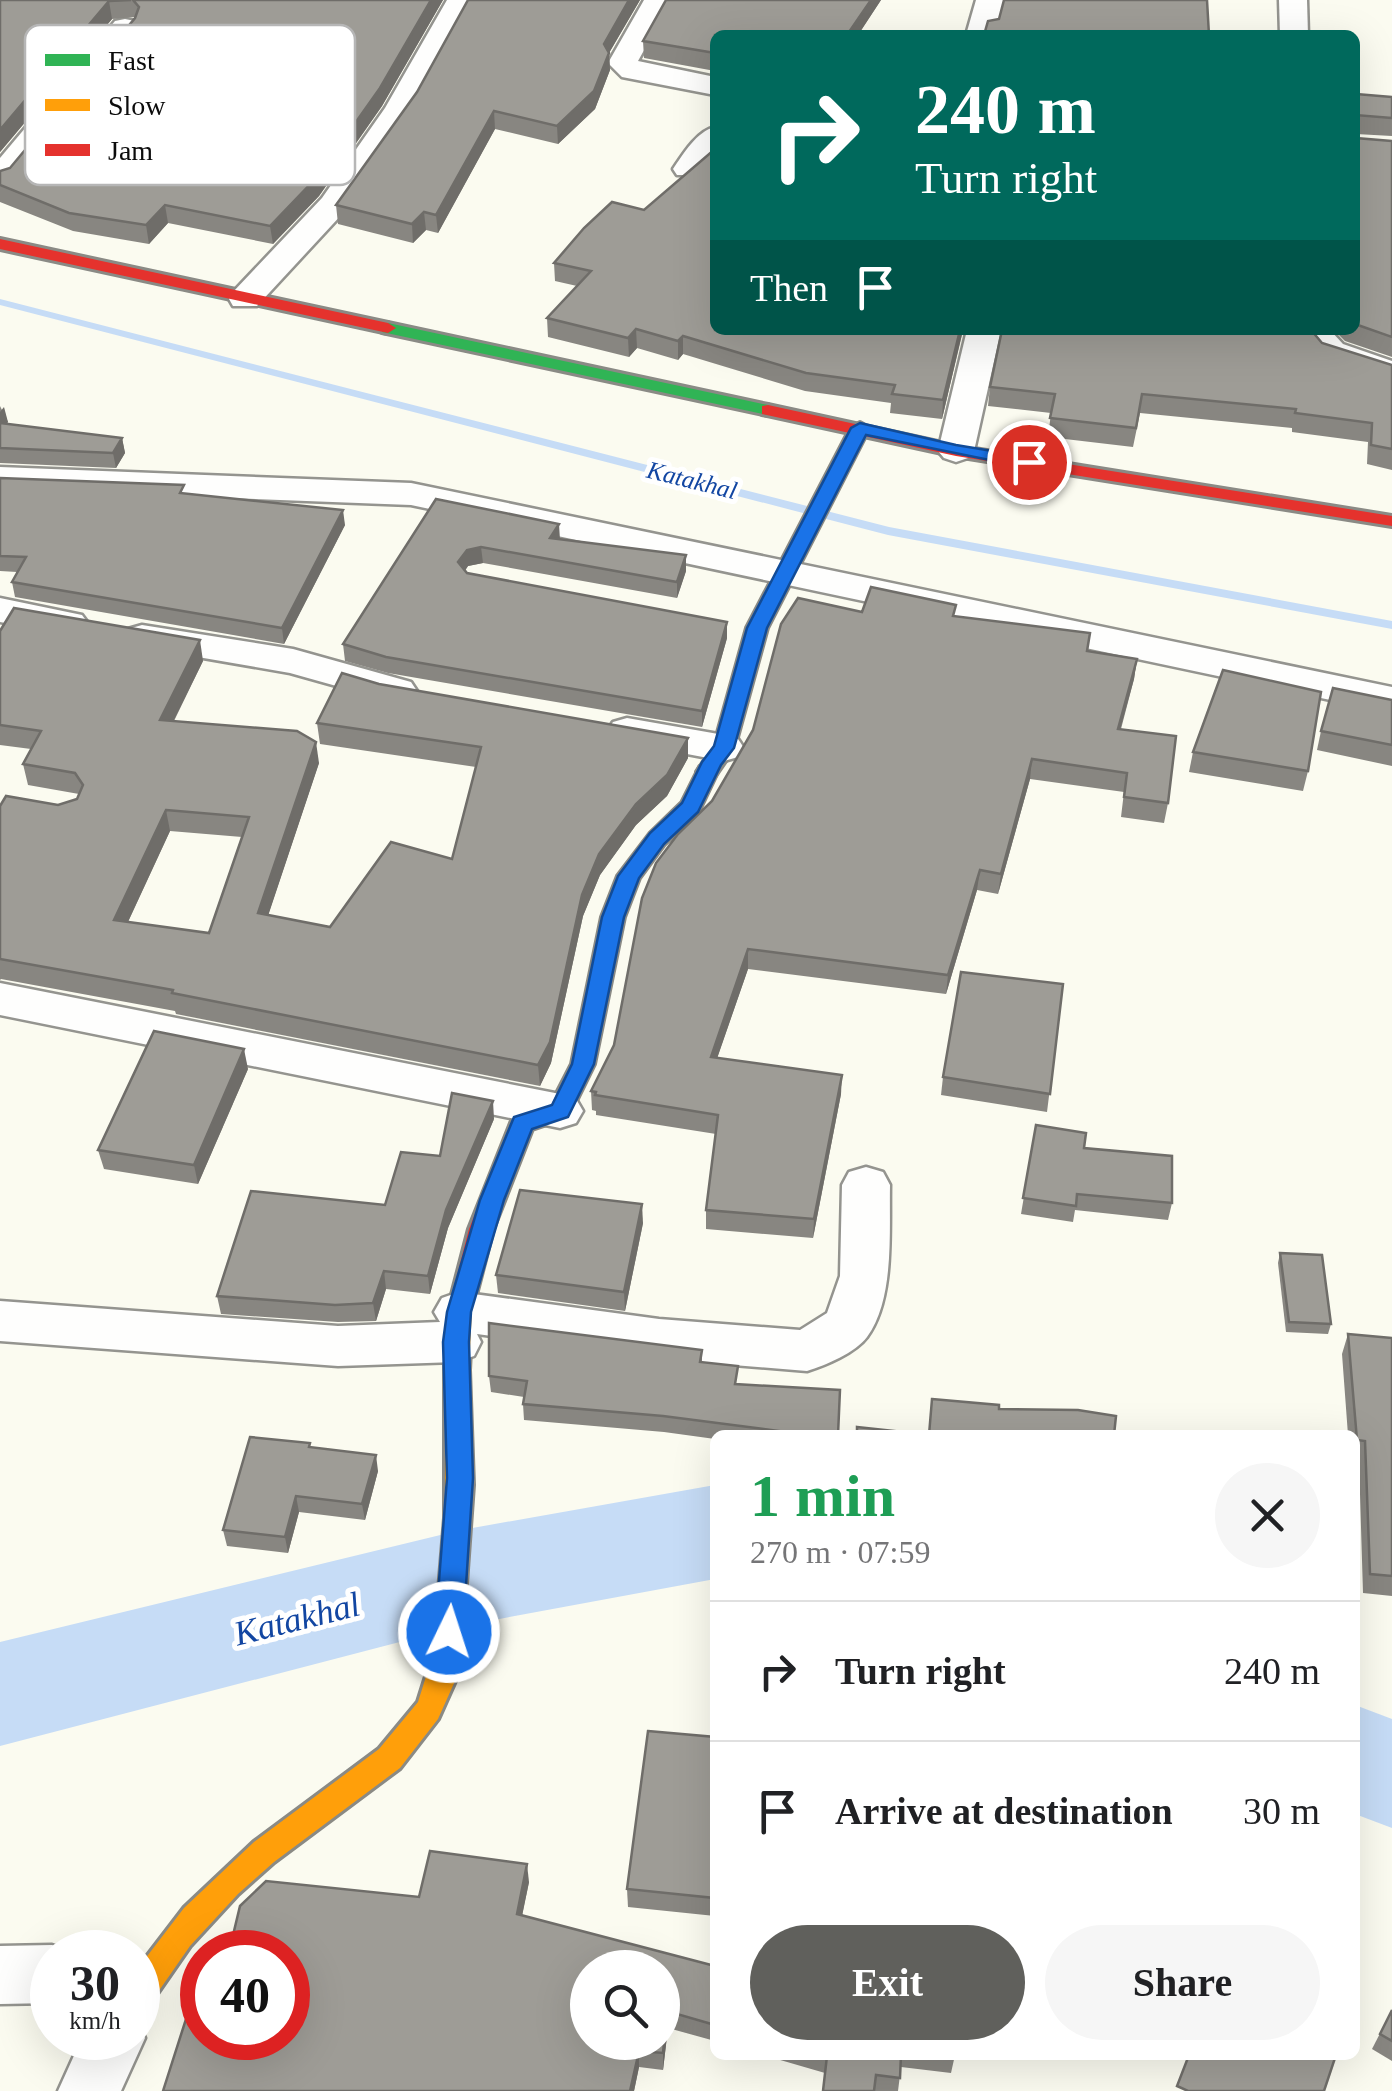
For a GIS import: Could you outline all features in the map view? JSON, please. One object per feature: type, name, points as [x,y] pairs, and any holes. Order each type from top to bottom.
[{"type":"street","points":[[355,173],[400,108],[461,0]]},
{"type":"street","points":[[658,0],[622,63],[632,71],[710,85]]},
{"type":"street","points":[[981,30],[990,0]]},
{"type":"street","points":[[1293,0],[1294,30]]},
{"type":"street","points":[[688,169],[710,142]]},
{"type":"street","points":[[0,177],[25,147]]},
{"type":"street","points":[[245,299],[333,205],[347,185]]},
{"type":"street","points":[[0,244],[956,451],[1392,521]]},
{"type":"street","points":[[956,451],[983,335]]},
{"type":"street","points":[[1317,335],[1331,351],[1392,373]]},
{"type":"street","points":[[160,1957],[232,1880],[285,1835],[372,1778],[410,1742],[440,1689],[449,1632],[460,1478],[458,1327],[492,1200],[522,1124],[560,1111],[583,1064],[613,917],[629,876],[657,838],[691,807],[712,762],[724,748],[757,628],[860,428]]},
{"type":"street","points":[[0,478],[411,494],[788,566],[1392,700]]},
{"type":"street","points":[[0,610],[292,662],[382,689],[439,699]]},
{"type":"street","points":[[718,620],[757,628]]},
{"type":"street","points":[[591,725],[724,748]]},
{"type":"street","points":[[0,999],[560,1111]]},
{"type":"street","points":[[0,1320],[338,1346],[458,1327],[807,1350],[848,1325],[864,1276],[866,1185]]},
{"type":"street","points":[[0,1974],[30,1974]]},
{"type":"street","points":[[90,2091],[104,2060]]},
{"type":"building","points":[[0,0],[131,0],[109,1],[89,25],[25,25],[25,100],[0,130]]},
{"type":"building","points":[[133,0],[431,0],[355,123],[355,25],[129,25],[139,7]]},
{"type":"building","points":[[468,0],[629,0],[604,44],[609,53],[594,91],[557,126],[494,111],[436,215],[424,212],[412,224],[336,205],[350,185],[355,185],[355,178],[417,92]]},
{"type":"building","points":[[666,0],[871,0],[850,30],[710,30],[710,52],[643,41]]},
{"type":"building","points":[[1004,0],[1207,0],[1209,30],[985,30],[988,21],[999,19]]},
{"type":"building","points":[[1360,94],[1392,97],[1392,118],[1360,115]]},
{"type":"building","points":[[1360,138],[1392,141],[1392,337],[1360,326]]},
{"type":"building","points":[[25,150],[25,185],[309,185],[270,226],[165,205],[146,225],[69,213],[0,185],[0,171],[10,168]]},
{"type":"building","points":[[710,153],[710,335],[959,335],[943,400],[892,394],[895,385],[806,373],[683,336],[678,341],[636,329],[628,338],[547,318],[591,271],[554,263],[584,228],[612,202],[644,210]]},
{"type":"building","points":[[1001,335],[1315,335],[1322,343],[1392,365],[1392,449],[1371,445],[1372,423],[1295,413],[1296,409],[1142,394],[1136,428],[1050,418],[1055,394],[990,387]]},
{"type":"building","points":[[0,423],[122,438],[113,453],[0,448]]},
{"type":"building","points":[[0,478],[184,485],[180,493],[343,510],[282,628],[12,582],[26,557],[0,556]]},
{"type":"building","points":[[436,499],[559,524],[550,538],[686,555],[677,582],[481,547],[467,550],[458,562],[467,573],[727,622],[702,711],[386,657],[343,644]]},
{"type":"building","points":[[871,587],[956,605],[953,616],[1090,633],[1087,651],[1137,659],[1118,729],[1176,736],[1168,803],[1124,797],[1127,773],[1032,759],[1001,874],[980,870],[948,975],[748,949],[711,1057],[842,1075],[814,1219],[706,1210],[718,1115],[595,1095],[591,1091],[614,1045],[642,898],[656,863],[678,834],[712,801],[753,730],[781,624],[798,598],[862,612]]},
{"type":"building","points":[[14,608],[200,640],[160,720],[297,731],[316,742],[258,913],[330,927],[391,842],[452,859],[481,747],[317,723],[342,673],[379,684],[688,738],[667,775],[636,804],[599,854],[582,895],[550,1042],[538,1065],[172,993],[173,990],[0,959],[0,806],[6,796],[58,805],[77,799],[83,785],[75,773],[23,764],[41,731],[0,725],[0,631]],"holes":[[[166,810],[249,817],[209,933],[114,920]]]},
{"type":"building","points":[[1223,670],[1321,692],[1308,771],[1193,752]]},
{"type":"building","points":[[1333,688],[1392,700],[1392,745],[1321,731]]},
{"type":"building","points":[[961,972],[1063,984],[1050,1094],[943,1077]]},
{"type":"building","points":[[154,1031],[244,1049],[194,1165],[98,1150]]},
{"type":"building","points":[[452,1093],[493,1101],[446,1210],[428,1276],[384,1271],[373,1303],[335,1305],[217,1296],[251,1191],[385,1205],[401,1152],[440,1156]]},
{"type":"building","points":[[1036,1125],[1086,1133],[1084,1148],[1172,1156],[1172,1203],[1077,1194],[1076,1206],[1023,1198]]},
{"type":"building","points":[[520,1190],[642,1204],[624,1292],[496,1275]]},
{"type":"building","points":[[1280,1253],[1322,1255],[1331,1324],[1289,1322]]},
{"type":"building","points":[[489,1323],[702,1350],[700,1362],[738,1366],[735,1384],[840,1390],[838,1430],[771,1430],[523,1404],[527,1381],[489,1376]]},
{"type":"building","points":[[1348,1334],[1392,1338],[1392,1576],[1370,1574],[1365,1441],[1360,1440],[1360,1430],[1356,1430]]},
{"type":"building","points":[[932,1399],[999,1405],[999,1409],[1078,1410],[1116,1416],[1115,1430],[929,1430]]},
{"type":"building","points":[[250,1437],[376,1455],[362,1504],[296,1496],[285,1537],[223,1530]]},
{"type":"building","points":[[648,1731],[710,1737],[710,1897],[627,1889]]},
{"type":"building","points":[[430,1851],[527,1864],[517,1914],[654,1950],[570,1950],[570,2060],[637,2060],[630,2091],[163,2091],[180,2038],[180,2060],[310,2060],[310,1930],[234,1930],[240,1906],[266,1881],[419,1897]]},
{"type":"building","points":[[680,1957],[710,1965],[710,2024],[680,2015]]},
{"type":"building","points":[[1392,2010],[1392,2041],[1380,2034]]},
{"type":"building","points":[[827,2060],[901,2060],[900,2078],[876,2075],[874,2091],[823,2091]]},
{"type":"building","points":[[1187,2060],[1334,2060],[1324,2091],[1188,2091],[1177,2086]]},
{"type":"waterway","name":"Katakhal","points":[[0,302],[888,531],[1392,625]]},
{"type":"waterway","name":"Katakhal","points":[[0,1694],[461,1578],[710,1533]]},
{"type":"waterway","name":"Katakhal","points":[[1360,1761],[1392,1774]]},
{"type":"traffic: fast","points":[[388,328],[768,410]]},
{"type":"traffic: fast","points":[[707,772],[724,748],[757,628],[860,428]]},
{"type":"traffic: slow","points":[[160,1962],[228,1884],[288,1833],[389,1759],[428,1710],[441,1681],[449,1640],[460,1485],[456,1370],[460,1310]]},
{"type":"traffic: jam","points":[[0,244],[388,328]]},
{"type":"traffic: jam","points":[[768,410],[956,451],[1392,521]]},
{"type":"traffic: jam","points":[[460,1310],[481,1229],[523,1123],[560,1111],[583,1064],[613,917],[629,876],[657,839],[691,807],[707,772]]},
{"type":"route","points":[[449,1632],[460,1478],[456,1342],[459,1312],[492,1200],[522,1124],[560,1111],[583,1064],[613,917],[629,876],[657,838],[691,807],[712,762],[724,748],[757,628],[860,428],[956,451],[1029,462]]}]
